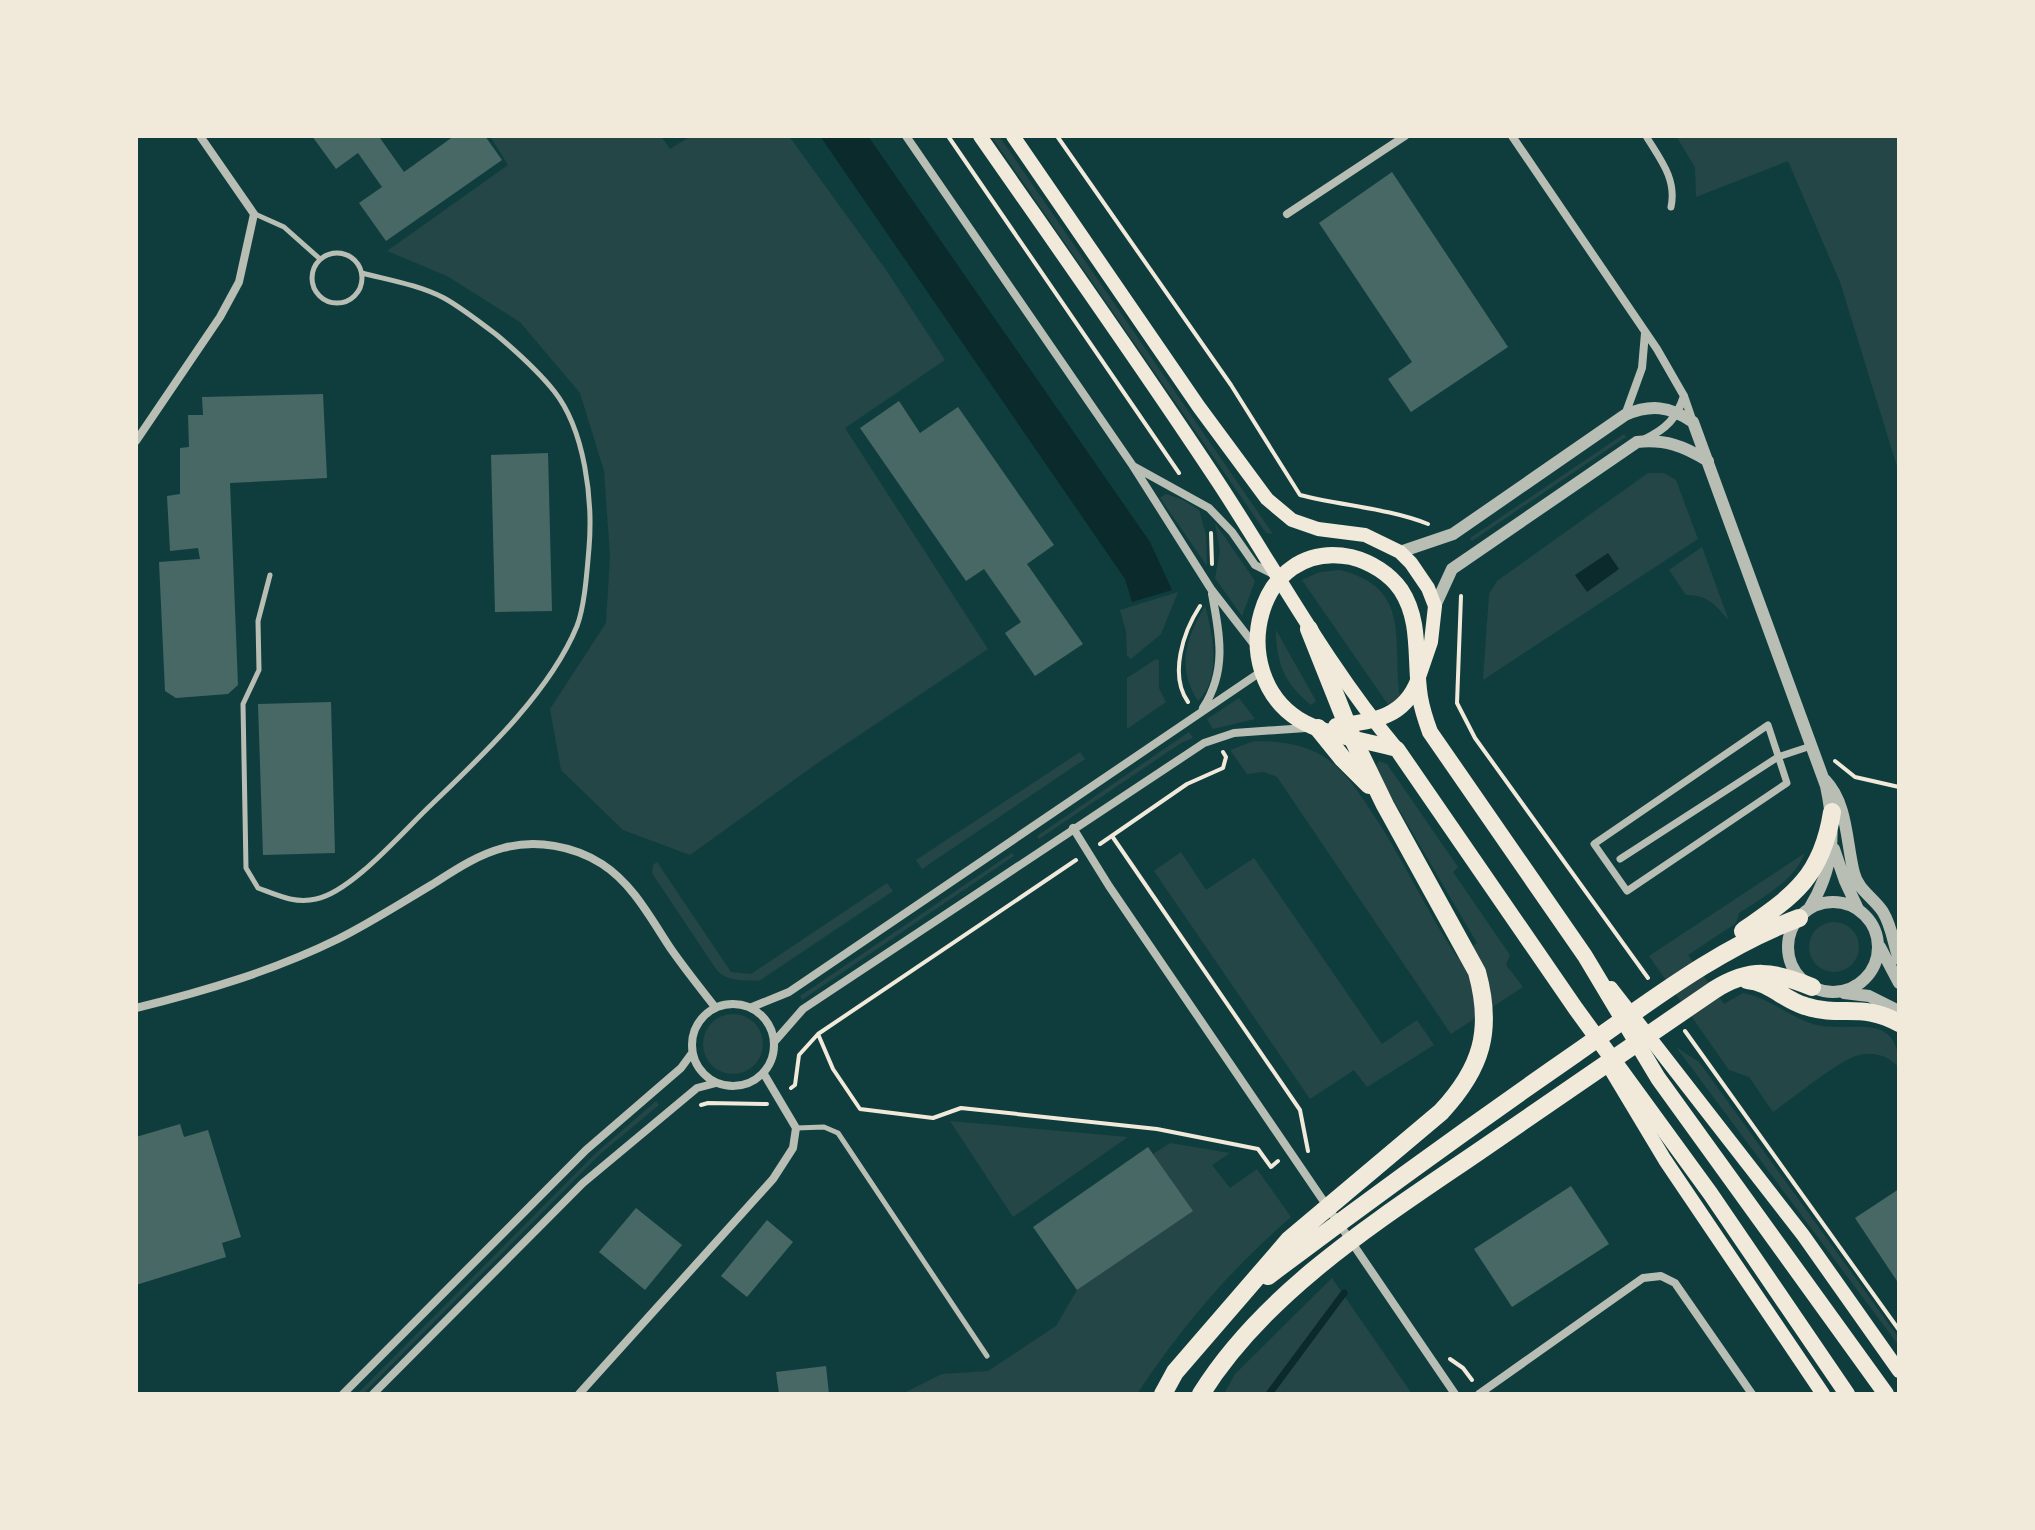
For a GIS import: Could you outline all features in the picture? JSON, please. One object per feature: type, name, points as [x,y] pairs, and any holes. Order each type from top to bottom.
[{"type":"highway","points":[[1163,1394],[1175,1372],[1289,1240],[1441,1112],[1461,1090],[1479,1054],[1485,1018],[1484,996],[1477,972],[1385,805],[1349,731],[1309,629]]},
{"type":"highway","points":[[1318,728],[1385,805]]},
{"type":"highway","points":[[1698,968],[1793,895],[1808,878],[1826,840],[1832,812]]},
{"type":"highway","points":[[1240,1297],[1400,1176],[1698,968],[1761,932],[1804,914]]},
{"type":"highway","points":[[1201,1394],[1216,1369],[1259,1321],[1301,1281],[1414,1196],[1721,986],[1760,973],[1787,977],[1812,987]]},
{"type":"highway","points":[[1721,986],[1760,981],[1805,1006],[1828,1011],[1868,1011],[1899,1023]]},
{"type":"main road","points":[[980,136],[1200,454],[1309,629],[1374,722],[1397,749],[1576,1009],[1710,1193],[1847,1394]]},
{"type":"main road","points":[[1013,136],[1199,407],[1267,499],[1292,520],[1318,529],[1365,535],[1400,552],[1428,588],[1435,606],[1431,642],[1419,679],[1394,713],[1349,731]]},
{"type":"main road","points":[[1397,749],[1349,731],[1318,728],[1298,719],[1281,704],[1262,670],[1257,649],[1260,615],[1268,593],[1295,566],[1320,557],[1347,556],[1375,566],[1399,588],[1408,602],[1417,639],[1420,697],[1430,732],[1585,956],[1803,1235],[1899,1371]]},
{"type":"main road","points":[[1585,956],[1658,1078],[1886,1394]]},
{"type":"main road","points":[[1576,1009],[1665,1160],[1823,1394]]},
{"type":"street","points":[[906,136],[1133,466],[1211,589],[1257,649]]},
{"type":"street","points":[[1287,214],[1405,136]]},
{"type":"street","points":[[1512,136],[1645,332],[1684,396],[1823,778],[1832,812],[1833,846],[1827,873],[1788,942],[1793,968],[1812,987],[1869,996],[1899,1011]]},
{"type":"street","points":[[1646,136],[1671,176],[1674,188],[1671,207]]},
{"type":"street","points":[[137,437],[213,328],[239,282],[254,214],[203,137]]},
{"type":"street","points":[[1625,415],[1642,368],[1645,332]]},
{"type":"street","points":[[1435,606],[1452,569],[1637,442],[1660,432],[1679,412],[1684,396]]},
{"type":"street","points":[[1400,552],[1443,538],[1625,415],[1642,407],[1660,406],[1679,412],[1693,422]]},
{"type":"street","points":[[1637,442],[1667,442],[1688,448],[1708,461]]},
{"type":"street","points":[[1133,466],[1209,508],[1232,532],[1255,565],[1280,578]]},
{"type":"street","points":[[1201,712],[1215,689],[1219,667],[1219,631],[1211,589]]},
{"type":"street","points":[[752,1007],[789,992],[1262,670]]},
{"type":"street","points":[[1768,725],[1778,757],[1787,783],[1627,891],[1594,844],[1768,725]]},
{"type":"street","points":[[775,1041],[803,1009],[1073,828],[1214,739],[1259,729],[1318,728]]},
{"type":"street","points":[[1620,859],[1778,757],[1811,746]]},
{"type":"street","points":[[1823,778],[1837,792],[1855,877],[1891,926],[1899,959]]},
{"type":"street","points":[[1073,828],[1118,899],[1455,1394]]},
{"type":"street","points":[[136,1008],[219,986],[276,966],[349,933],[488,853],[521,844],[555,846],[587,856],[616,874],[628,886],[715,1007]]},
{"type":"street","points":[[1833,846],[1858,909]]},
{"type":"street","points":[[1804,914],[1833,902],[1846,903],[1858,909],[1876,930],[1879,944],[1899,983]]},
{"type":"street","points":[[1837,992],[1863,982],[1878,958],[1879,944]]},
{"type":"street","points":[[373,1394],[583,1183],[635,1137],[697,1088],[716,1083],[741,1086],[764,1074],[774,1053],[775,1041],[763,1015],[752,1007],[740,1004],[715,1007],[704,1015],[696,1027],[692,1053],[705,1075],[716,1083]]},
{"type":"street","points":[[343,1394],[566,1169],[681,1068],[692,1053]]},
{"type":"street","points":[[578,1394],[773,1179],[793,1148],[796,1128],[764,1074]]},
{"type":"street","points":[[1480,1394],[1643,1278],[1661,1276],[1675,1283],[1752,1394]]},
{"type":"lane","points":[[254,214],[284,227],[320,259]]},
{"type":"lane","points":[[344,253],[359,264],[362,273],[362,287],[357,295],[344,303],[322,299],[312,283],[312,274],[320,259],[327,254],[344,253]]},
{"type":"lane","points":[[270,575],[258,621],[259,670],[243,704],[246,868],[258,888],[292,901],[318,899],[343,886],[371,863],[488,749],[522,711],[555,665],[578,624],[591,523],[580,441],[556,393],[520,355],[443,297],[362,273]]},
{"type":"lane","points":[[796,1128],[824,1127],[838,1133],[987,1356]]},
{"type":"path","points":[[1057,136],[1231,385],[1300,495],[1337,504],[1375,508],[1426,522],[1436,528],[1443,538]]},
{"type":"path","points":[[1460,563],[1470,578],[1460,598],[1457,703],[1475,738],[1651,981]]},
{"type":"path","points":[[1834,759],[1855,777],[1899,787]]},
{"type":"path","points":[[1112,836],[1300,1110],[1309,1156]]},
{"type":"path","points":[[1685,1030],[1899,1330]]},
{"type":"path","points":[[818,1034],[833,1069],[860,1109],[933,1118],[961,1108],[1157,1129],[1258,1149],[1271,1167],[1280,1159]]},
{"type":"path","points":[[1445,1356],[1463,1368],[1480,1394]]},
{"type":"shaded area","points":[[490,136],[661,136],[670,149],[691,136],[789,136],[886,270],[945,360],[845,428],[988,649],[819,762],[690,855],[623,830],[561,770],[550,709],[606,623],[610,556],[604,471],[580,393],[520,322],[447,276],[387,251],[508,165]]},
{"type":"shaded area","points":[[820,136],[868,136],[1150,542],[1172,590],[1132,602],[1125,579]]},
{"type":"shaded area","points":[[991,136],[999,136],[1273,534],[1266,533]]},
{"type":"shaded area","points":[[1676,136],[1899,136],[1899,473],[1840,282],[1788,161],[1696,197],[1695,167]]},
{"type":"shaded area","points":[[1624,434],[1626,437],[1472,541],[1470,538]]},
{"type":"shaded area","points":[[1648,473],[1664,473],[1676,480],[1698,539],[1483,680],[1489,594],[1497,581]]},
{"type":"shaded area","points":[[1166,494],[1199,510],[1206,535],[1207,566],[1160,498]]},
{"type":"shaded area","points":[[1215,523],[1255,581],[1242,616],[1215,578],[1220,551]]},
{"type":"shaded area","points":[[1702,547],[1729,621],[1711,602],[1686,595],[1669,570]]},
{"type":"shaded area","points":[[1608,553],[1619,569],[1587,592],[1575,575]]},
{"type":"shaded area","points":[[1340,570],[1363,578],[1379,589],[1389,603],[1394,618],[1400,697],[1389,706],[1302,580],[1320,572]]},
{"type":"shaded area","points":[[1178,592],[1161,634],[1131,659],[1127,656],[1126,632],[1120,610]]},
{"type":"shaded area","points":[[1205,606],[1214,656],[1210,681],[1198,701],[1187,676],[1186,653]]},
{"type":"shaded area","points":[[1276,630],[1316,701],[1311,705],[1288,681],[1280,663]]},
{"type":"shaded area","points":[[1159,660],[1159,688],[1166,702],[1127,729],[1127,678]]},
{"type":"shaded area","points":[[1239,698],[1255,719],[1213,729],[1207,719]]},
{"type":"shaded area","points":[[1189,732],[1193,738],[1181,743],[1039,839],[1037,836]]},
{"type":"shaded area","points":[[1254,741],[1303,747],[1322,755],[1341,771],[1381,826],[1457,957],[1477,943],[1381,779],[1376,766],[1379,761],[1387,764],[1458,867],[1453,872],[1510,955],[1506,965],[1523,987],[1451,1034],[1277,777],[1264,772],[1247,774],[1230,750]]},
{"type":"shaded area","points":[[1080,752],[1085,759],[922,869],[916,860]]},
{"type":"shaded area","points":[[1181,852],[1206,890],[1254,858],[1382,1044],[1417,1020],[1434,1045],[1367,1087],[1354,1070],[1310,1099],[1154,871]]},
{"type":"shaded area","points":[[1012,853],[1014,856],[802,1000],[800,996]]},
{"type":"shaded area","points":[[1805,853],[1785,880],[1739,913],[1736,923],[1688,955],[1724,1004],[1743,993],[1813,1024],[1881,1030],[1897,1049],[1899,1068],[1884,1057],[1872,1054],[1853,1057],[1773,1112],[1749,1077],[1729,1070],[1649,956]]},
{"type":"shaded area","points":[[657,862],[731,972],[751,974],[887,883],[893,891],[759,981],[736,980],[716,969],[652,873],[653,865]]},
{"type":"shaded area","points":[[1834,922],[1852,929],[1859,947],[1852,965],[1834,972],[1816,965],[1809,947],[1816,929]]},
{"type":"shaded area","points":[[733,1014],[745,1016],[754,1023],[761,1032],[761,1056],[754,1065],[745,1072],[733,1074],[721,1072],[712,1065],[705,1056],[703,1044],[705,1032],[712,1023],[721,1016]]},
{"type":"shaded area","points":[[1676,1047],[1699,1062],[1899,1338],[1899,1346]]},
{"type":"shaded area","points":[[656,1101],[659,1105],[599,1155],[363,1394],[357,1394],[596,1153]]},
{"type":"shaded area","points":[[950,1121],[1128,1137],[1013,1217]]},
{"type":"shaded area","points":[[1170,1143],[1230,1153],[1212,1165],[1230,1188],[1257,1169],[1291,1217],[1208,1300],[1171,1345],[1137,1394],[902,1394],[942,1374],[988,1371],[1056,1326],[1077,1290],[1192,1211],[1153,1154]]},
{"type":"shaded area","points":[[1332,1278],[1412,1394],[1224,1394],[1235,1374]]},
{"type":"building","points":[[312,136],[383,136],[380,138],[404,172],[454,136],[485,136],[502,160],[386,241],[359,203],[382,187],[358,153],[336,169]]},
{"type":"building","points":[[1392,172],[1508,347],[1411,412],[1388,379],[1412,362],[1319,223]]},
{"type":"building","points":[[323,394],[327,478],[230,483],[238,685],[228,694],[176,698],[165,691],[159,562],[200,559],[198,548],[170,551],[167,496],[180,494],[180,448],[189,447],[188,415],[203,415],[202,397]]},
{"type":"building","points":[[899,401],[920,433],[958,407],[1054,545],[1027,564],[1083,644],[1035,676],[1005,633],[1021,622],[984,569],[966,581],[860,428]]},
{"type":"building","points":[[548,453],[552,611],[495,612],[491,455]]},
{"type":"building","points":[[331,702],[335,853],[263,855],[258,704]]},
{"type":"building","points":[[180,1124],[184,1137],[208,1130],[241,1237],[222,1243],[226,1257],[136,1285],[136,1137]]},
{"type":"building","points":[[1148,1147],[1193,1211],[1077,1290],[1033,1227]]},
{"type":"building","points":[[1571,1186],[1609,1244],[1512,1307],[1474,1249]]},
{"type":"building","points":[[1899,1189],[1899,1284],[1855,1218]]},
{"type":"building","points":[[636,1208],[682,1245],[645,1290],[599,1252]]},
{"type":"building","points":[[767,1220],[793,1242],[747,1297],[721,1276]]},
{"type":"building","points":[[826,1366],[829,1394],[779,1394],[776,1372]]},
{"type":"waterway","points":[[1269,1394],[1344,1293]]}]
